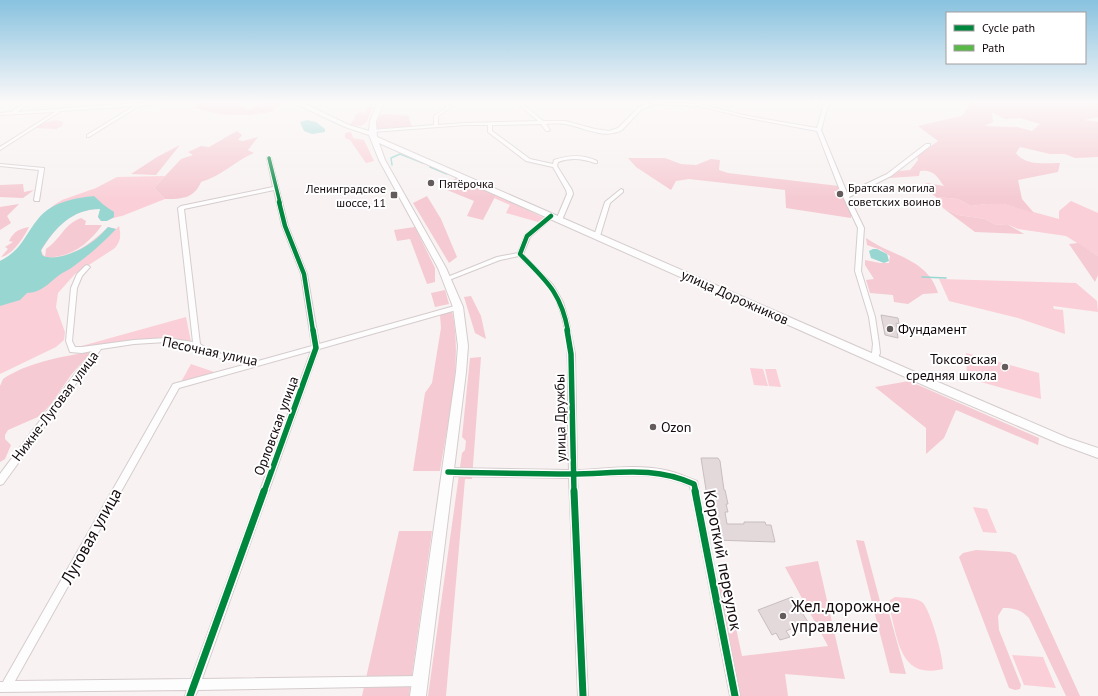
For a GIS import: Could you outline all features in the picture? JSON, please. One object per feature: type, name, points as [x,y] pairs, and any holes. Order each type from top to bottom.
[{"type":"main road","points":[[373,134],[381,158],[447,279],[462,320],[463,353],[418,696]]},
{"type":"main road","name":"улица Дорожников","points":[[376,134],[403,150],[555,218],[1064,441],[1098,453]]},
{"type":"main road","points":[[381,158],[390,153],[403,150]]},
{"type":"street","points":[[0,150],[23,134]]},
{"type":"street","points":[[447,279],[500,258],[520,254],[527,236],[555,218],[570,194],[555,166],[528,160],[495,134]]},
{"type":"street","points":[[821,134],[861,228],[858,271],[872,317],[876,348],[874,358]]},
{"type":"street","points":[[846,196],[889,175],[928,145]]},
{"type":"street","points":[[555,166],[556,161],[574,157],[586,158],[595,162]]},
{"type":"street","name":"Орловская улица","points":[[190,696],[316,348],[304,274],[285,226],[269,158]]},
{"type":"street","points":[[0,165],[42,169],[38,198]]},
{"type":"street","points":[[197,345],[181,208],[276,188]]},
{"type":"street","points":[[597,236],[608,202],[621,191]]},
{"type":"street","name":"улица Дружбы","points":[[520,254],[544,278],[556,294],[561,305],[568,335],[571,366],[573,474],[583,696]]},
{"type":"street","name":"Нижне-Луговая улица","points":[[87,268],[79,275],[74,288],[69,341],[72,350],[99,347]]},
{"type":"street","name":"Песочная улица","points":[[99,347],[134,342],[166,340],[197,345],[211,354],[258,364],[458,307]]},
{"type":"street","name":"Нижне-Луговая улица","points":[[0,481],[99,347]]},
{"type":"street","name":"Луговая улица","points":[[3,687],[176,386],[258,364]]},
{"type":"street","name":"Короткий переулок","points":[[448,472],[573,474],[645,471],[667,473],[694,484],[735,696]]},
{"type":"street","points":[[3,687],[420,681]]},
{"type":"shaded area","points":[[231,134],[241,134],[238,140],[243,141],[258,137],[248,150],[254,153],[215,176],[201,182],[195,192],[191,195],[176,199],[165,199],[154,188],[181,159],[193,155],[188,152],[201,146],[209,147]]},
{"type":"shaded area","points":[[345,134],[352,134],[353,138],[364,140],[374,161],[366,163],[350,140],[345,138]]},
{"type":"shaded area","points":[[929,134],[1098,134],[1098,157],[1075,158],[1065,154],[1050,154],[1020,147],[1016,153],[1020,157],[1030,162],[1060,163],[1058,172],[1018,180],[1022,199],[1034,213],[1004,204],[971,206],[958,199],[936,197],[923,186],[927,183],[944,186],[937,176],[928,171],[920,171],[919,176],[889,178],[899,171],[910,170],[918,160],[917,156],[938,141]]},
{"type":"shaded area","points":[[180,145],[156,175],[131,174],[157,157]]},
{"type":"shaded area","points":[[628,158],[665,158],[681,164],[696,165],[711,159],[720,160],[719,170],[728,173],[839,186],[842,192],[834,191],[836,197],[845,198],[851,210],[851,218],[786,208],[785,190],[689,179],[676,181],[671,190],[636,167]]},
{"type":"shaded area","points":[[165,176],[154,188],[165,199],[122,216],[104,221],[101,221],[98,217],[101,209],[81,212],[65,221],[58,227],[41,251],[45,257],[63,256],[72,253],[94,239],[108,227],[116,229],[119,226],[120,235],[115,248],[75,274],[58,293],[56,307],[65,332],[64,340],[56,347],[0,374],[0,261],[13,255],[39,218],[62,200],[96,188],[117,177]]},
{"type":"shaded area","points":[[456,178],[496,195],[483,220],[467,216],[474,201],[442,188]]},
{"type":"shaded area","points":[[23,184],[24,192],[34,190],[23,198],[0,197],[0,185]]},
{"type":"shaded area","points":[[496,195],[544,218],[538,222],[506,213],[510,205],[494,198]]},
{"type":"shaded area","points":[[427,196],[441,219],[457,257],[449,263],[413,203]]},
{"type":"shaded area","points":[[936,197],[958,199],[971,206],[1004,204],[1059,219],[1059,211],[1071,201],[1098,213],[1098,256],[1066,236],[1018,229],[1007,224],[996,225],[985,219],[958,215],[943,208]]},
{"type":"shaded area","points":[[19,204],[7,216],[11,223],[0,230],[0,207]]},
{"type":"shaded area","points":[[943,208],[958,215],[985,219],[996,225],[1007,224],[1024,234],[975,232]]},
{"type":"shaded area","points":[[81,218],[86,221],[85,225],[102,225],[85,244],[78,249],[62,256],[45,257],[46,249],[70,224]]},
{"type":"shaded area","points":[[29,227],[14,249],[10,253],[1,257],[8,249],[5,247],[13,242],[9,241],[13,235],[20,230]]},
{"type":"shaded area","points":[[415,227],[435,268],[435,282],[427,284],[410,239],[397,241],[394,230]]},
{"type":"shaded area","points":[[866,238],[918,265],[933,281],[938,293],[923,294],[908,304],[894,302],[893,295],[870,293],[866,280],[874,279],[865,265],[865,260],[889,263],[890,256],[881,250],[867,245]]},
{"type":"shaded area","points":[[1078,243],[1098,256],[1098,275],[1095,282],[1069,244]]},
{"type":"shaded area","points":[[939,279],[1076,283],[1097,301],[1098,312],[1053,306],[1054,309],[1063,310],[1065,334],[1018,318],[949,301]]},
{"type":"shaded area","points":[[445,290],[449,304],[435,307],[431,293]]},
{"type":"shaded area","points":[[471,296],[481,316],[486,339],[475,333],[464,297]]},
{"type":"shaded area","points":[[452,311],[456,351],[455,371],[440,471],[413,471],[425,393],[432,383],[441,328],[440,315]]},
{"type":"shaded area","points":[[186,317],[191,342],[167,337],[83,348],[78,347]]},
{"type":"shaded area","points":[[91,352],[71,375],[51,404],[40,416],[8,430],[5,435],[5,439],[11,445],[5,459],[0,462],[0,386],[3,379],[12,373],[34,364]]},
{"type":"shaded area","points":[[966,353],[1039,373],[1041,399],[967,378]]},
{"type":"shaded area","points":[[481,357],[472,479],[465,479],[446,696],[428,696],[462,453],[465,450],[466,441],[462,437],[470,358]]},
{"type":"shaded area","points":[[191,364],[217,373],[181,382]]},
{"type":"shaded area","points":[[750,368],[763,369],[768,386],[754,385]]},
{"type":"shaded area","points":[[765,369],[776,369],[781,387],[769,386]]},
{"type":"shaded area","points":[[909,381],[1039,438],[1038,445],[956,410],[944,438],[926,454],[926,428],[875,387]]},
{"type":"shaded area","points":[[973,507],[987,509],[997,533],[983,532]]},
{"type":"shaded area","points":[[399,531],[432,531],[409,696],[362,696]]},
{"type":"shaded area","points":[[856,540],[864,541],[881,605],[887,606],[906,674],[890,673]]},
{"type":"shaded area","points":[[976,550],[1010,552],[1016,555],[1080,696],[1066,696],[1029,618],[1018,610],[1003,608],[998,616],[999,630],[1021,685],[1020,689],[1015,690],[1009,688],[959,557],[963,553]]},
{"type":"shaded area","points":[[818,561],[845,679],[785,674],[788,696],[740,696],[717,583],[724,572],[742,656],[828,646],[785,567]]},
{"type":"shaded area","points":[[895,597],[914,599],[923,603],[930,615],[936,634],[943,669],[928,671],[917,668],[909,662],[903,654],[898,643],[889,606],[890,600]]},
{"type":"shaded area","points":[[1012,655],[1043,657],[1056,688],[1024,685]]},
{"type":"water","points":[[94,196],[114,212],[114,217],[107,221],[101,221],[98,217],[100,209],[81,212],[73,216],[58,227],[52,234],[41,250],[42,255],[47,257],[60,257],[75,252],[96,239],[108,227],[116,229],[85,258],[44,288],[32,293],[27,293],[20,300],[0,306],[0,261],[18,247],[43,213],[64,202]]},
{"type":"water","points":[[877,249],[887,254],[889,261],[884,263],[871,258],[869,251]]},
{"type":"building","name":"Фундамент","points":[[881,315],[898,318],[899,324],[896,323],[898,338],[885,335]]},
{"type":"building","points":[[701,458],[718,458],[720,461],[724,490],[728,504],[726,504],[728,512],[725,512],[727,524],[765,522],[766,525],[771,525],[775,542],[714,540]]},
{"type":"building","name":"Жел.дорожное управление","points":[[792,597],[808,622],[786,631],[790,637],[780,640],[776,633],[772,635],[758,610]]},
{"type":"waterway","points":[[392,165],[391,158],[400,154],[423,163]]},
{"type":"waterway","points":[[430,167],[447,174]]},
{"type":"waterway","points":[[922,277],[946,278]]},
{"type":"cycle path","points":[[190,696],[316,348],[304,274],[285,226],[269,158]]},
{"type":"cycle path","points":[[551,216],[527,236],[520,254],[556,293],[563,310],[570,346],[573,474],[583,696]]},
{"type":"cycle path","points":[[448,472],[571,474],[634,471],[665,474],[694,484],[735,696]]},
{"type":"place","name":"Пятёрочка","points":[[431,183]]},
{"type":"place","name":"Братская могила советских воинов","points":[[840,194]]},
{"type":"place","name":"Ленинградское шоссе, 11","points":[[394,195]]},
{"type":"place","name":"Фундамент","points":[[890,329]]},
{"type":"place","name":"Токсовская средняя школа","points":[[1005,367]]},
{"type":"place","name":"Ozon","points":[[653,427]]},
{"type":"place","name":"Жел.дорожное управление","points":[[783,616]]}]
